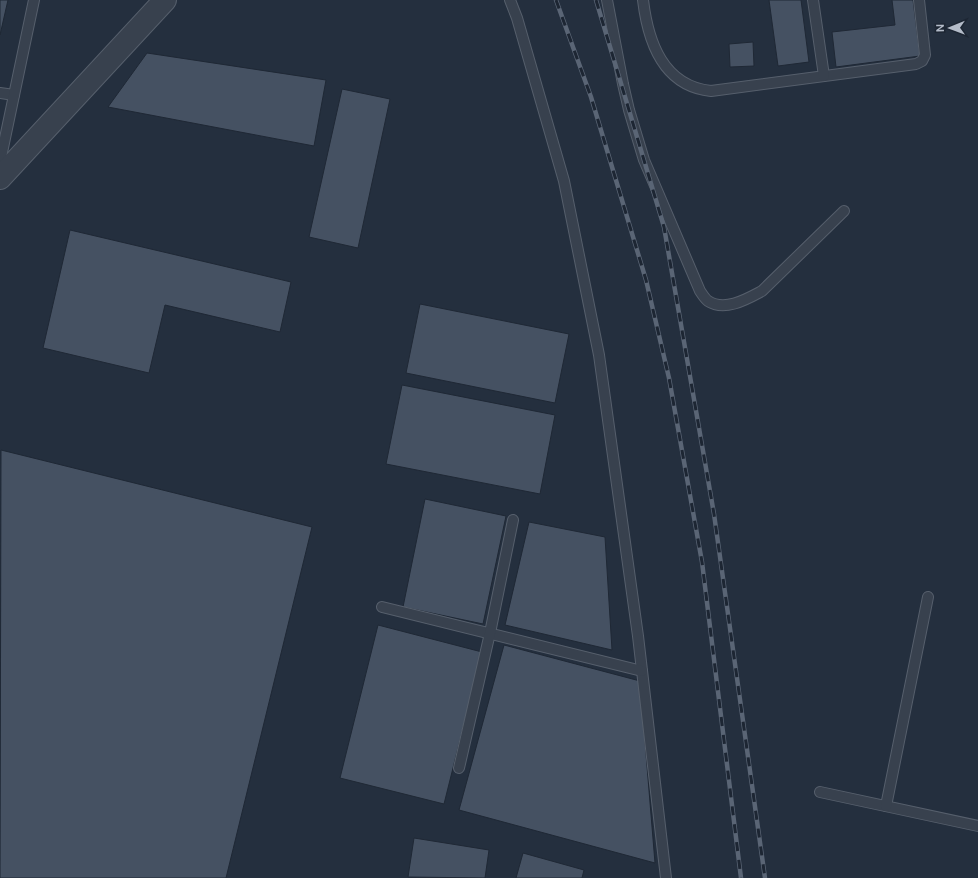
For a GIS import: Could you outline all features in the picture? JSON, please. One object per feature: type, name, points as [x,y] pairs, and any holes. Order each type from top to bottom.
[{"type":"street","points":[[0,178],[164,0]]},
{"type":"lane","points":[[0,162],[34,0]]},
{"type":"lane","points":[[510,0],[564,181],[599,355],[642,671],[666,878]]},
{"type":"lane","points":[[607,0],[622,84],[644,160],[700,291],[707,300],[719,305],[733,304],[748,299],[762,291],[844,211]]},
{"type":"lane","points":[[643,0],[645,20],[656,52],[664,67],[681,81],[700,90],[711,91],[916,64],[922,61],[925,54],[919,0]]},
{"type":"lane","points":[[813,0],[824,76]]},
{"type":"lane","points":[[0,93],[14,95]]},
{"type":"lane","points":[[459,768],[490,633],[513,520]]},
{"type":"lane","points":[[886,806],[928,596]]},
{"type":"lane","points":[[382,607],[642,671]]},
{"type":"lane","points":[[820,792],[978,826]]},
{"type":"building","points":[[0,0],[8,0],[0,35]]},
{"type":"building","points":[[769,0],[801,0],[809,62],[778,66]]},
{"type":"building","points":[[892,0],[913,0],[920,56],[836,67],[832,32],[895,25]]},
{"type":"building","points":[[753,42],[754,66],[730,67],[729,44]]},
{"type":"building","points":[[147,53],[326,80],[314,146],[108,107]]},
{"type":"building","points":[[342,89],[390,99],[358,248],[309,237]]},
{"type":"building","points":[[70,230],[291,282],[280,332],[165,305],[149,373],[43,348]]},
{"type":"building","points":[[420,304],[569,334],[555,403],[406,373]]},
{"type":"building","points":[[402,385],[555,415],[540,494],[386,464]]},
{"type":"building","points":[[1,450],[312,527],[226,878],[0,878]]},
{"type":"building","points":[[425,499],[506,516],[483,624],[403,607]]},
{"type":"building","points":[[529,522],[605,537],[612,650],[505,625]]},
{"type":"building","points":[[378,625],[482,652],[444,804],[340,778]]},
{"type":"building","points":[[504,645],[640,681],[655,863],[459,810]]},
{"type":"building","points":[[414,838],[489,850],[485,878],[408,877]]},
{"type":"building","points":[[523,853],[584,870],[582,878],[516,878]]},
{"type":"railway","points":[[556,0],[591,97],[646,280],[669,378],[702,562],[741,878]]},
{"type":"railway","points":[[596,0],[664,227],[714,514],[765,878]]}]
